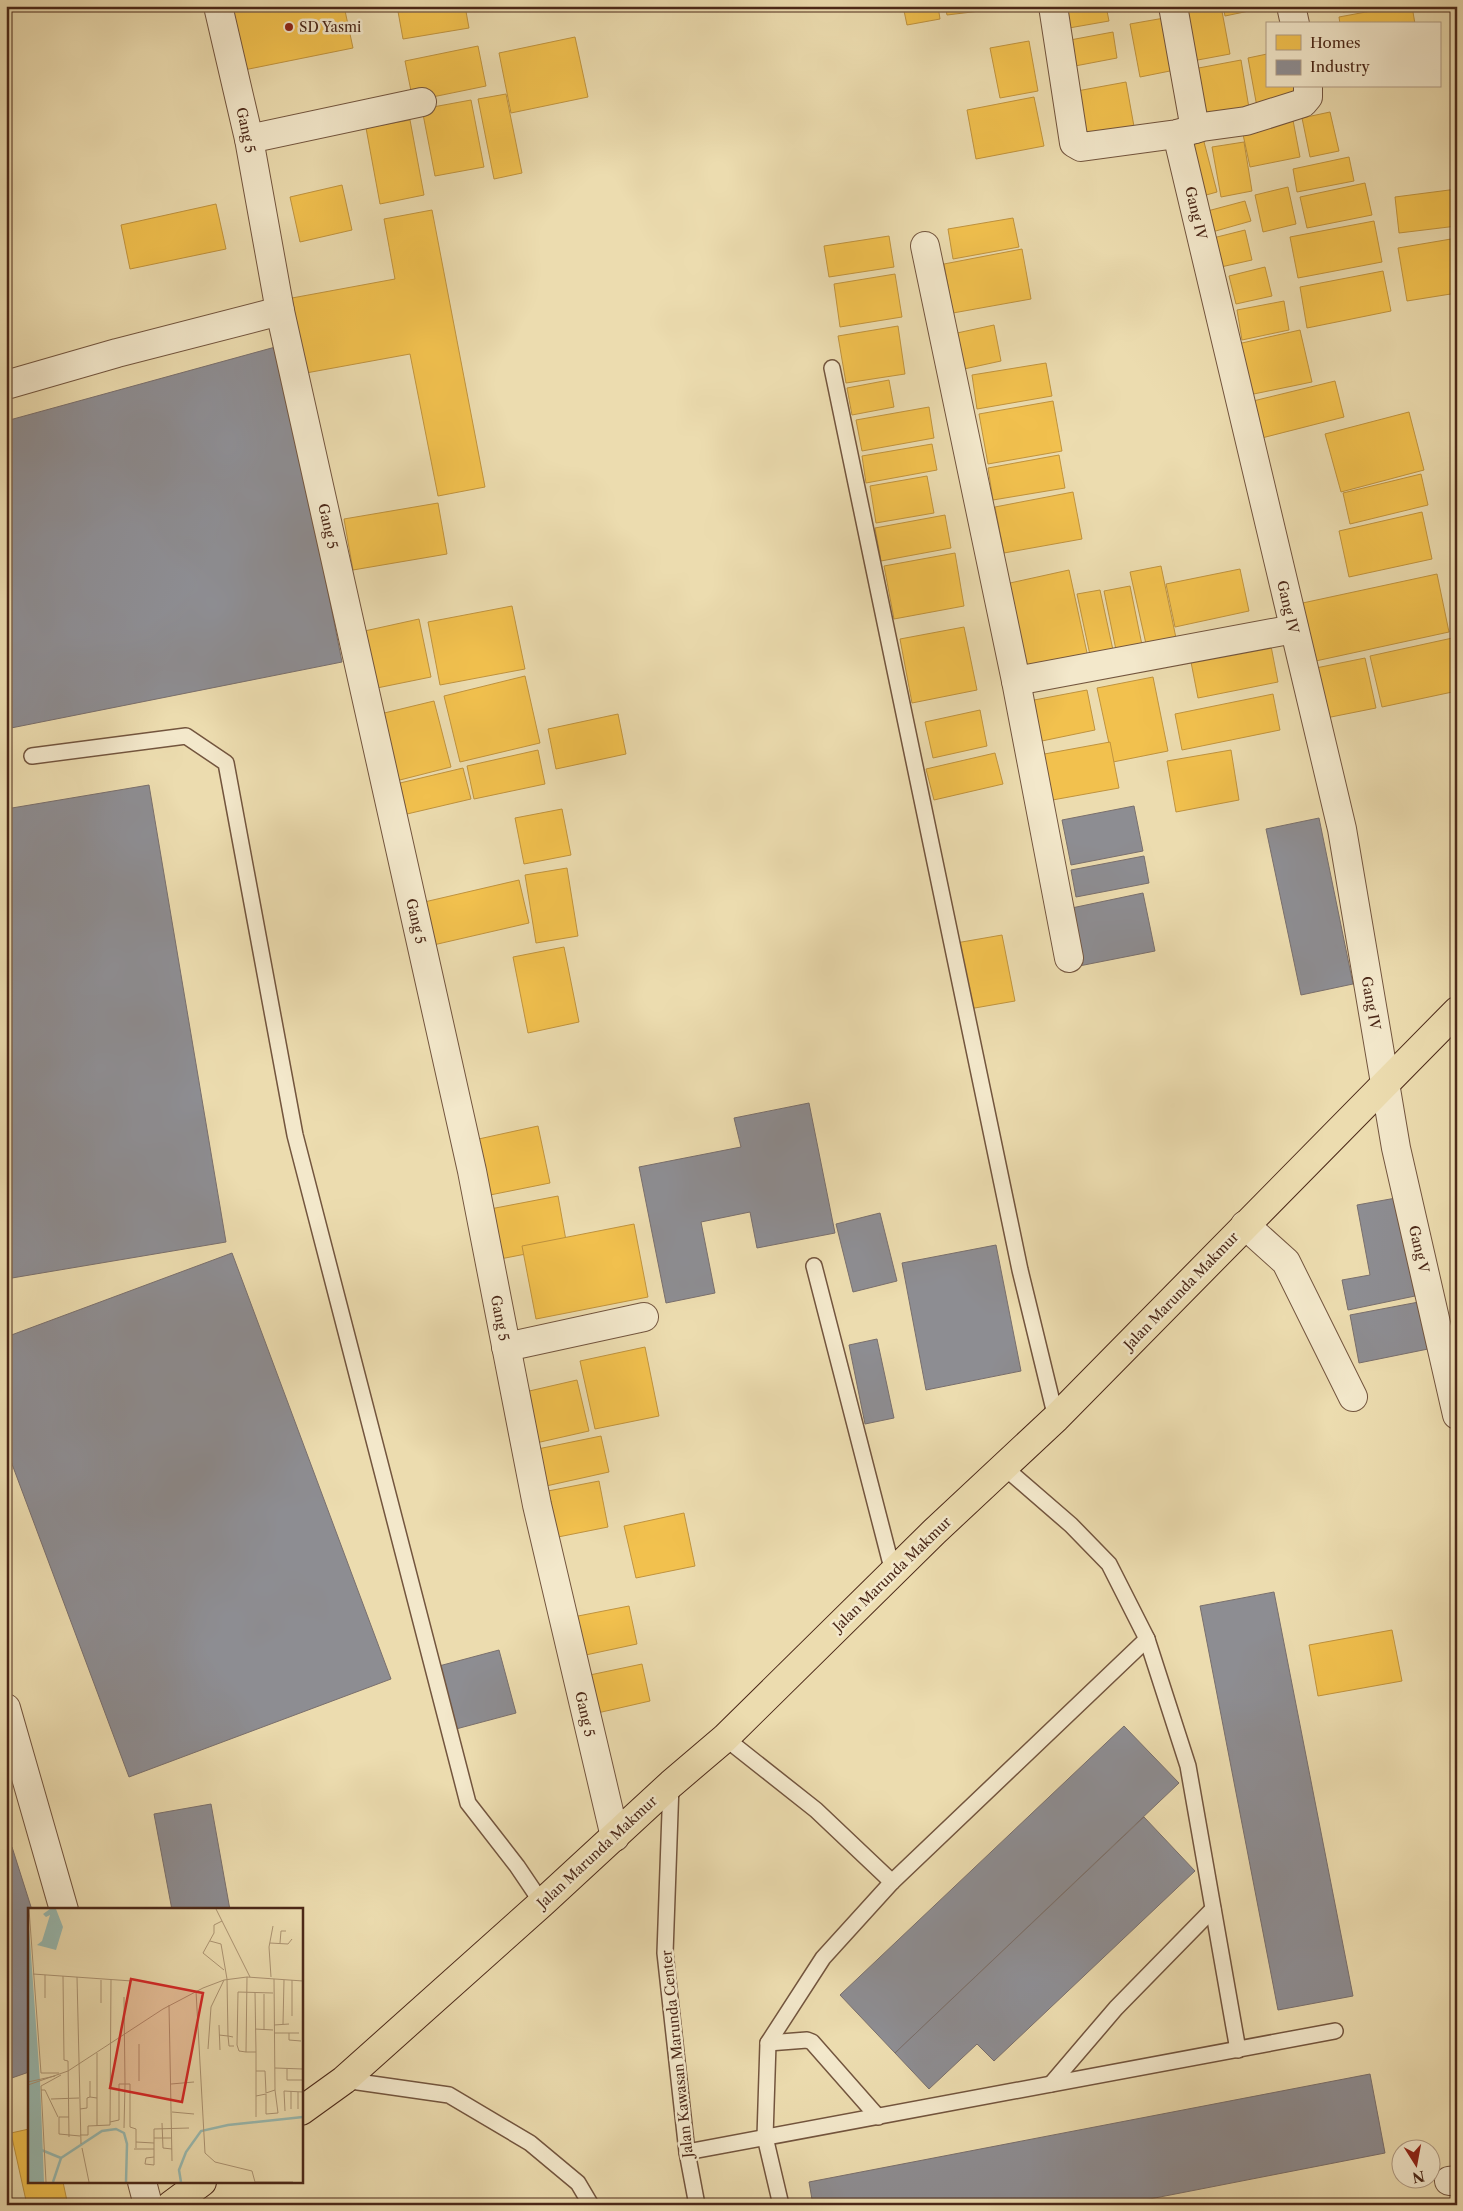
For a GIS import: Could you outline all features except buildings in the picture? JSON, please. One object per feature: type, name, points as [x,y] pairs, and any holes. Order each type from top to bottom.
[{"type":"main road","name":"Jalan Marunda Makmur","points":[[302,2110],[344,2080],[542,1903],[671,1784],[725,1738],[893,1572],[1056,1418],[1457,1011]]},
{"type":"main road","points":[[171,2205],[199,2184]]},
{"type":"street","name":"Gang 5","points":[[218,6],[249,139],[280,311],[472,1171],[537,1505],[615,1836]]},
{"type":"street","points":[[1053,6],[1074,142],[1081,147],[1186,132],[1246,121],[1303,103],[1308,97],[1308,88]]},
{"type":"street","name":"Gang IV","points":[[1173,6],[1186,132],[1294,629],[1342,829],[1384,1083]]},
{"type":"street","points":[[1291,6],[1295,22]]},
{"type":"street","points":[[249,139],[422,102]]},
{"type":"street","points":[[925,246],[1016,681],[1070,958]]},
{"type":"street","points":[[6,385],[280,311]]},
{"type":"street","points":[[1016,681],[1294,629]]},
{"type":"street","name":"Gang V","points":[[1384,1083],[1396,1148],[1457,1415]]},
{"type":"street","points":[[1246,1224],[1286,1262],[1353,1397]]},
{"type":"street","points":[[506,1347],[644,1317]]},
{"type":"street","points":[[6,1708],[63,1908]]},
{"type":"street","points":[[143,2184],[148,2205]]},
{"type":"lane","points":[[832,368],[1020,1270],[1056,1418]]},
{"type":"lane","points":[[32,756],[186,736],[226,763],[295,1135],[468,1803],[542,1903]]},
{"type":"lane","points":[[814,1266],[893,1572]]},
{"type":"lane","points":[[1004,1467],[1071,1525],[1109,1564],[1147,1639],[1188,1766],[1238,2050]]},
{"type":"lane","points":[[781,2205],[765,2137],[768,2043],[823,1958],[892,1882],[1147,1639]]},
{"type":"lane","points":[[725,1738],[816,1810],[892,1882]]},
{"type":"lane","name":"Jalan Kawasan Marunda Center","points":[[671,1784],[665,1954],[687,2152],[697,2205]]},
{"type":"lane","points":[[1051,2084],[1116,2008],[1213,1909]]},
{"type":"lane","points":[[687,2152],[1335,2032]]},
{"type":"lane","points":[[768,2043],[807,2040],[812,2042],[878,2117]]},
{"type":"lane","points":[[344,2080],[449,2095],[530,2143],[578,2183],[591,2205]]},
{"type":"place","name":"SD Yasmi","points":[[289,27]]}]
